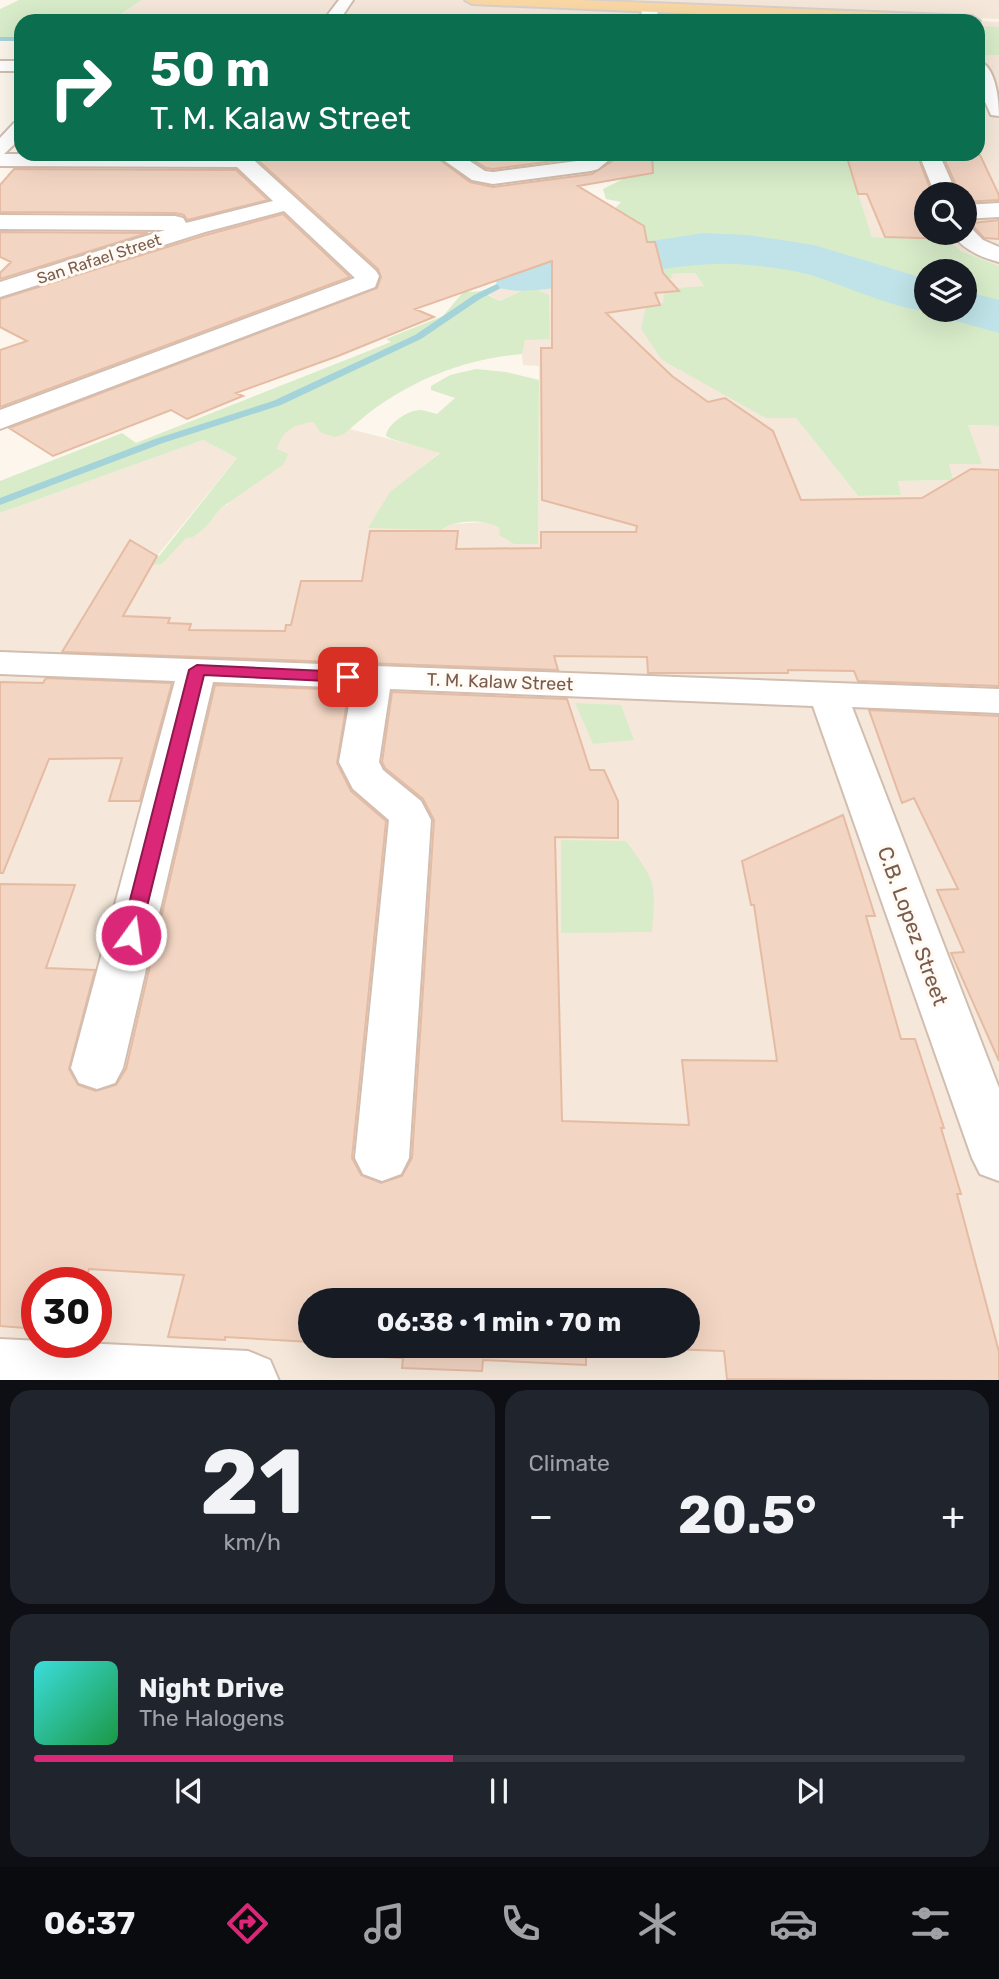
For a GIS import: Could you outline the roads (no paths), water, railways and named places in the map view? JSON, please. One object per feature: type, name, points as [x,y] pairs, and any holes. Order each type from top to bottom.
[{"type":"main road","points":[[472,0],[567,2],[649,14]]},
{"type":"street","points":[[985,82],[998,111]]},
{"type":"street","points":[[0,149],[14,134]]},
{"type":"street","points":[[0,420],[366,282],[367,276],[242,161]]},
{"type":"street","points":[[456,161],[479,176],[503,178],[591,165],[597,161]]},
{"type":"street","points":[[932,161],[941,182]]},
{"type":"street","name":"San Rafael Street","points":[[0,290],[197,227],[289,203]]},
{"type":"street","points":[[977,211],[999,209]]},
{"type":"street","points":[[0,222],[173,223],[197,227]]},
{"type":"street","points":[[975,245],[999,256]]},
{"type":"street","name":"T. M. Kalaw Street","points":[[0,663],[999,701]]},
{"type":"street","points":[[97,1068],[197,670]]},
{"type":"street","points":[[373,678],[359,762],[361,773],[369,783],[407,810],[410,820],[382,1158]]},
{"type":"street","name":"C.B. Lopez Street","points":[[829,693],[836,720],[999,1158]]},
{"type":"street","points":[[0,1369],[227,1380]]},
{"type":"waterway","points":[[0,39],[14,39]]},
{"type":"waterway","points":[[518,277],[628,262],[704,248],[748,250],[814,260],[914,292]]},
{"type":"waterway","points":[[0,502],[159,441],[277,403],[418,337],[477,297],[518,277]]},
{"type":"waterway","points":[[977,311],[999,317]]}]
